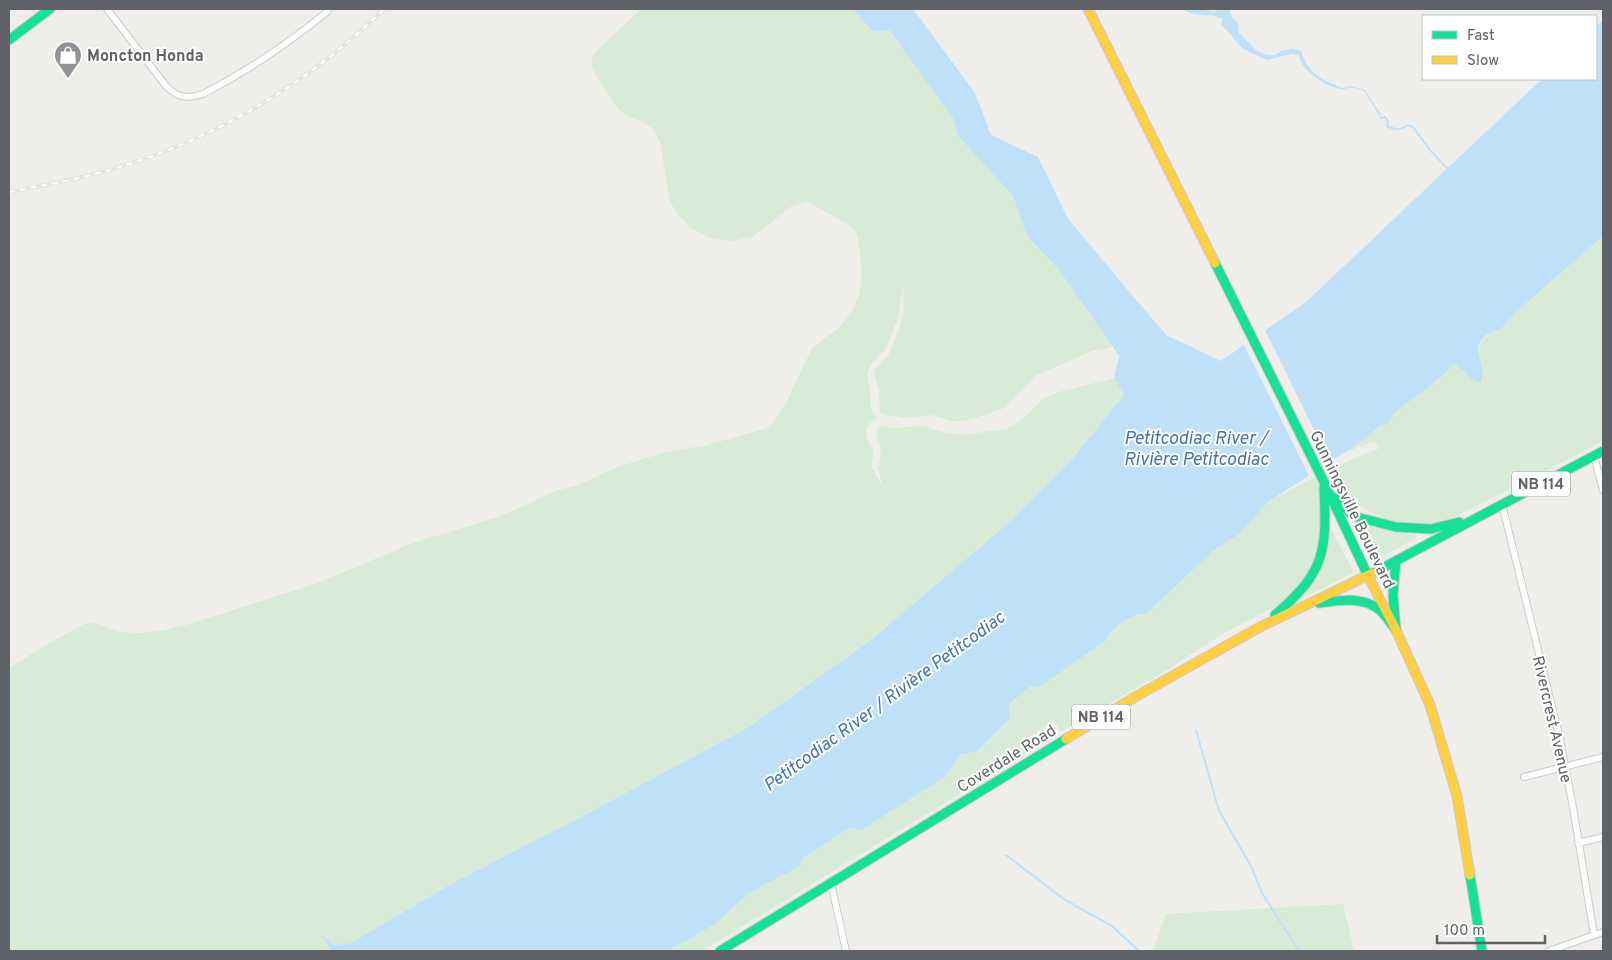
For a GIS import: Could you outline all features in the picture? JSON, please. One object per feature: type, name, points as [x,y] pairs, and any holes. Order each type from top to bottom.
[{"type":"main road","points":[[10,36],[50,9]]},
{"type":"main road","name":"Gunningsville Boulevard","points":[[1088,9],[1324,482],[1341,510],[1368,576],[1396,630],[1430,705],[1457,796],[1482,951]]},
{"type":"main road","name":"NB 114","points":[[1368,576],[1603,451]]},
{"type":"main road","points":[[1260,627],[1299,595],[1313,577],[1323,552],[1326,538],[1324,482]]},
{"type":"main road","points":[[1341,510],[1358,518],[1411,528],[1440,527],[1478,516]]},
{"type":"main road","points":[[1396,561],[1393,594],[1396,630]]},
{"type":"main road","name":"Coverdale Road","points":[[720,951],[1099,719],[1260,627],[1368,576]]},
{"type":"main road","points":[[1305,606],[1338,600],[1359,601],[1371,604],[1381,611],[1396,630]]},
{"type":"street","points":[[107,9],[166,86],[176,95],[184,97],[194,97],[203,94],[256,64],[328,11]]},
{"type":"street","points":[[1594,456],[1603,490]]},
{"type":"street","name":"Rivercrest Avenue","points":[[1502,504],[1560,739],[1594,935]]},
{"type":"street","points":[[1524,778],[1603,757]]},
{"type":"street","points":[[1578,843],[1603,838]]},
{"type":"street","points":[[831,883],[846,951]]},
{"type":"street","points":[[1549,951],[1603,932]]},
{"type":"green space","points":[[641,9],[852,9],[874,32],[889,30],[953,118],[959,137],[1013,196],[1027,236],[1059,270],[1112,347],[1092,351],[1037,375],[1004,408],[978,417],[963,421],[952,421],[931,415],[905,418],[887,416],[880,412],[879,391],[874,373],[876,368],[889,354],[901,323],[904,309],[903,285],[898,318],[889,341],[884,351],[872,363],[867,377],[871,409],[877,418],[869,424],[866,437],[873,451],[872,468],[884,489],[878,470],[881,450],[876,434],[878,426],[896,428],[923,426],[947,433],[964,435],[1010,428],[1026,416],[1043,399],[1059,392],[1114,378],[1124,395],[1073,458],[1012,520],[871,640],[749,727],[451,884],[351,943],[333,945],[324,938],[331,951],[9,951],[9,669],[11,667],[84,624],[95,623],[121,632],[140,633],[186,625],[318,583],[410,544],[501,516],[558,490],[578,485],[615,468],[662,453],[707,445],[770,427],[787,401],[812,348],[840,327],[852,312],[859,295],[862,276],[857,234],[848,224],[808,202],[792,206],[752,237],[733,241],[710,238],[690,228],[677,213],[670,202],[660,142],[653,129],[641,121],[628,117],[618,109],[592,66],[595,52]]},
{"type":"green space","points":[[1603,236],[1603,441],[1470,509],[1436,523],[1408,524],[1390,520],[1372,513],[1355,503],[1359,500],[1354,496],[1321,514],[1319,547],[1311,570],[1299,588],[1280,604],[1224,633],[1167,670],[1061,732],[1054,721],[1027,738],[1033,749],[702,951],[668,951],[715,924],[749,893],[799,866],[802,859],[849,828],[862,830],[943,778],[961,754],[978,751],[1010,718],[1009,704],[1031,686],[1106,640],[1114,629],[1124,621],[1135,615],[1148,612],[1213,551],[1239,534],[1268,502],[1334,467],[1380,448],[1376,443],[1371,442],[1344,453],[1390,419],[1395,412],[1430,386],[1453,364],[1459,366],[1467,376],[1483,379],[1479,354],[1482,340],[1505,325],[1508,319]]},
{"type":"green space","points":[[1355,525],[1417,537],[1375,561],[1372,560]]},
{"type":"green space","points":[[1332,530],[1353,571],[1301,599],[1321,567],[1327,550],[1330,531]]},
{"type":"green space","points":[[1343,904],[1354,951],[1153,951],[1166,914]]},
{"type":"water","name":"Petitcodiac River / Rivière Petitcodiac","points":[[852,9],[913,9],[975,93],[991,135],[1038,157],[1068,219],[1166,335],[1221,361],[1306,302],[1541,80],[1597,80],[1597,26],[1603,20],[1603,236],[1508,319],[1504,326],[1482,339],[1478,352],[1483,372],[1481,382],[1470,378],[1456,364],[1452,365],[1430,386],[1395,412],[1388,424],[1381,425],[1359,443],[1268,502],[1239,534],[1213,551],[1147,613],[1124,621],[1114,629],[1106,640],[1038,688],[1031,686],[1009,704],[1010,718],[978,751],[961,754],[943,778],[862,830],[849,828],[802,859],[800,866],[749,893],[715,924],[668,951],[331,951],[323,936],[333,945],[351,943],[451,884],[749,727],[871,640],[1012,520],[1073,458],[1124,395],[1114,378],[1119,356],[1059,270],[1027,236],[1013,196],[959,137],[953,118],[889,30],[874,32]]},
{"type":"water","points":[[1183,9],[1202,9],[1214,12],[1217,9],[1229,9],[1232,17],[1238,23],[1239,33],[1257,51],[1267,55],[1275,55],[1281,51],[1293,49],[1301,51],[1307,65],[1316,75],[1342,88],[1350,86],[1365,90],[1380,113],[1381,118],[1364,91],[1355,88],[1340,89],[1335,88],[1322,81],[1309,72],[1299,55],[1291,54],[1267,60],[1243,49],[1221,24],[1223,19],[1188,12]]},
{"type":"pier","points":[[1264,328],[1331,464],[1310,478],[1243,343]]},
{"type":"waterway","points":[[1381,118],[1385,117],[1388,122],[1387,126],[1393,128],[1400,129],[1407,125],[1413,127],[1429,149],[1447,168]]},
{"type":"waterway","points":[[1196,730],[1219,811],[1251,866],[1262,893],[1297,948],[1305,951]]},
{"type":"waterway","points":[[1006,855],[1065,900],[1112,926],[1139,951]]},
{"type":"railway","points":[[9,192],[76,179],[116,168],[153,156],[225,124],[260,105],[325,61],[384,9]]},
{"type":"traffic: fast","points":[[9,40],[50,9]]},
{"type":"traffic: fast","points":[[1215,263],[1324,482],[1368,576]]},
{"type":"traffic: fast","points":[[1373,573],[1603,451]]},
{"type":"traffic: fast","points":[[1275,615],[1304,586],[1313,573],[1319,559],[1325,529],[1324,488]]},
{"type":"traffic: fast","points":[[1336,498],[1353,516],[1396,527],[1431,529],[1459,522]]},
{"type":"traffic: fast","points":[[1396,561],[1393,595],[1396,629]]},
{"type":"traffic: fast","points":[[1319,603],[1352,600],[1367,603],[1381,611],[1396,630]]},
{"type":"traffic: fast","points":[[720,951],[1066,739]]},
{"type":"traffic: fast","points":[[1470,875],[1482,951]]},
{"type":"traffic: slow","points":[[1088,9],[1215,263]]},
{"type":"traffic: slow","points":[[1066,739],[1135,697],[1260,627],[1373,573]]},
{"type":"traffic: slow","points":[[1368,576],[1396,630],[1430,705],[1457,796],[1470,875]]},
{"type":"place","name":"Moncton Honda","points":[[68,79]]}]
